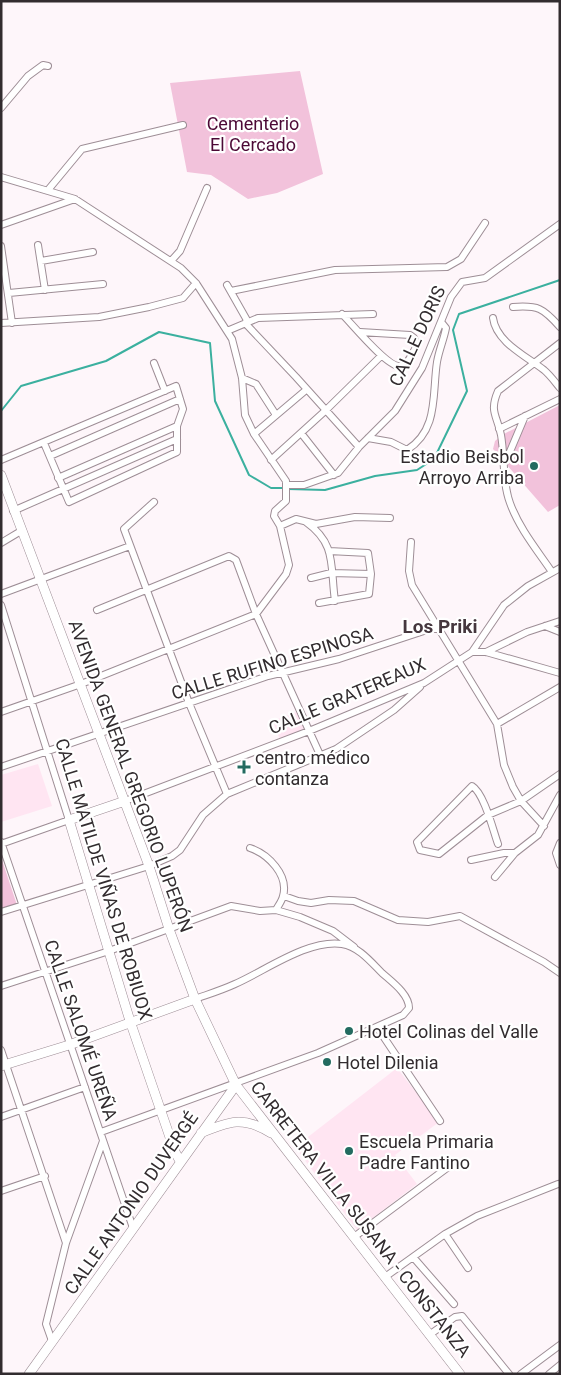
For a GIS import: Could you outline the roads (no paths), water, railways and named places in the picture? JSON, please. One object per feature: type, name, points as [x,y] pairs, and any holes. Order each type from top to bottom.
[{"type":"main road","name":"AVENIDA GENERAL GREGORIO LUPERÓN","points":[[1,475],[13,511],[42,579],[125,801],[149,866],[169,929],[196,999],[236,1084]]},
{"type":"main road","name":"CALLE GRATEREAUX","points":[[69,820],[125,801]]},
{"type":"main road","name":"CALLE MATILDE VIÑAS DE ROBIUOX","points":[[69,820],[130,1021],[175,1152],[180,1161]]},
{"type":"main road","points":[[4,1065],[69,1045],[130,1021],[196,999]]},
{"type":"main road","name":"CALLE ANTONIO DUVERGÉ","points":[[29,1374],[236,1084]]},
{"type":"main road","name":"CARRETERA VILLA SUSANA - CONSTANZA","points":[[236,1084],[460,1374]]},
{"type":"main road","points":[[199,1134],[224,1124],[249,1122],[277,1137]]},
{"type":"street","points":[[1,108],[28,76],[43,65],[48,66]]},
{"type":"street","points":[[48,190],[82,149],[183,125]]},
{"type":"street","points":[[1,177],[75,199],[171,261],[196,283],[236,348],[242,378],[245,415],[254,434],[287,485],[286,502],[274,513],[280,526],[289,565],[286,574],[256,614],[80,684],[1,712]]},
{"type":"street","points":[[171,261],[180,251],[207,188]]},
{"type":"street","points":[[1,225],[75,199]]},
{"type":"street","points":[[358,448],[246,323],[229,288],[335,270],[447,268],[461,259],[485,223]]},
{"type":"street","name":"CALLE DORIS","points":[[287,485],[304,485],[334,475],[344,467],[358,448],[395,411],[408,393],[422,368],[451,297],[462,282],[485,278],[560,224]]},
{"type":"street","points":[[38,245],[45,290]]},
{"type":"street","points":[[1,246],[12,323]]},
{"type":"street","points":[[40,261],[93,252]]},
{"type":"street","points":[[1,323],[99,317],[149,307],[183,298],[196,283]]},
{"type":"street","points":[[9,293],[103,284]]},
{"type":"street","points":[[513,307],[531,306],[540,309],[560,327]]},
{"type":"street","points":[[342,314],[381,356],[392,364],[403,365],[412,354],[416,341],[410,335],[360,332]]},
{"type":"street","points":[[227,331],[258,318],[373,314]]},
{"type":"street","points":[[493,318],[494,327],[501,338],[546,372],[560,388]]},
{"type":"street","points":[[368,438],[391,442],[407,450],[427,428],[432,418],[437,362],[446,328],[442,322]]},
{"type":"street","points":[[552,572],[519,522],[510,502],[499,429],[493,414],[494,401],[498,391],[533,362],[560,343]]},
{"type":"street","points":[[271,460],[381,356]]},
{"type":"street","points":[[154,363],[165,391]]},
{"type":"street","points":[[242,378],[256,384],[276,415]]},
{"type":"street","points":[[1,460],[176,386],[183,409],[177,426],[177,452],[69,502],[44,443]]},
{"type":"street","points":[[254,434],[306,390]]},
{"type":"street","points":[[50,456],[180,398]]},
{"type":"street","points":[[499,429],[560,400]]},
{"type":"street","points":[[504,464],[525,416]]},
{"type":"street","points":[[58,478],[177,426]]},
{"type":"street","points":[[301,433],[334,475]]},
{"type":"street","points":[[13,511],[177,439]]},
{"type":"street","points":[[154,502],[124,529],[189,703],[227,794]]},
{"type":"street","points":[[280,526],[296,519],[316,524],[355,517],[390,518]]},
{"type":"street","points":[[303,520],[326,540],[335,601]]},
{"type":"street","points":[[1,543],[21,531]]},
{"type":"street","points":[[411,542],[409,571],[412,585],[497,724],[504,765],[521,801],[544,826]]},
{"type":"street","points":[[1,594],[130,546]]},
{"type":"street","points":[[319,603],[369,594],[371,574],[368,553],[329,551]]},
{"type":"street","points":[[97,610],[229,556],[236,560],[256,614],[285,673],[321,757]]},
{"type":"street","name":"CALLE GRATEREAUX","points":[[125,801],[309,731],[424,683],[472,652],[504,605],[528,586],[560,568]]},
{"type":"street","points":[[311,578],[331,573],[371,574]]},
{"type":"street","name":"CALLE MATILDE VIÑAS DE ROBIUOX","points":[[1,605],[69,820]]},
{"type":"street","points":[[486,652],[527,632],[560,621]]},
{"type":"street","points":[[545,626],[560,632]]},
{"type":"street","name":"CALLE RUFINO ESPINOSA","points":[[1,767],[100,735],[268,676],[339,659],[430,629],[439,629]]},
{"type":"street","points":[[472,652],[486,652],[560,673]]},
{"type":"street","points":[[1,912],[149,866],[172,856],[180,850],[203,815],[227,794],[321,757],[394,710],[424,683]]},
{"type":"street","points":[[497,724],[560,687]]},
{"type":"street","points":[[498,844],[488,815],[475,788],[472,786],[417,842],[420,850],[435,854],[445,849],[488,815],[521,801],[560,774]]},
{"type":"street","points":[[496,877],[515,853],[538,835],[560,795]]},
{"type":"street","name":"CALLE GRATEREAUX","points":[[1,843],[69,820]]},
{"type":"street","name":"CALLE SALOMÉ UREÑA","points":[[1,843],[133,1228]]},
{"type":"street","points":[[560,843],[556,853],[560,865]]},
{"type":"street","points":[[250,848],[273,862],[283,883],[284,896],[276,910]]},
{"type":"street","points":[[471,860],[504,853],[515,853]]},
{"type":"street","points":[[284,896],[311,903],[329,900],[354,901],[398,920],[428,922],[460,916],[544,962],[560,973]]},
{"type":"street","points":[[1,986],[109,951],[232,906],[260,912],[276,910],[300,917],[334,931],[362,953],[397,987],[409,1002],[409,1008],[403,1015],[318,1053],[101,1132]]},
{"type":"street","points":[[196,999],[236,984],[304,951],[327,944],[343,944],[362,953]]},
{"type":"street","points":[[377,1027],[440,1121]]},
{"type":"street","points":[[1,1050],[4,1065],[45,1176],[66,1242]]},
{"type":"street","points":[[1,1116],[85,1087]]},
{"type":"street","points":[[52,1342],[46,1324],[66,1242],[103,1141]]},
{"type":"street","points":[[354,1237],[455,1162]]},
{"type":"street","points":[[1,1191],[45,1176]]},
{"type":"street","points":[[385,1277],[445,1234],[477,1216],[558,1184]]},
{"type":"street","points":[[445,1234],[468,1268]]},
{"type":"street","points":[[413,1257],[454,1304]]},
{"type":"street","points":[[429,1335],[456,1317],[462,1316],[509,1374]]},
{"type":"street","points":[[521,1374],[560,1345]]},
{"type":"street","points":[[549,1374],[560,1365]]},
{"type":"waterway","points":[[288,489],[325,490],[375,476],[417,470],[434,459],[467,391],[453,330],[459,314],[560,280]]},
{"type":"waterway","points":[[1,411],[21,386],[106,361],[159,332],[210,343],[215,401],[249,475],[271,488],[284,488]]},
{"type":"place","name":"Estadio Beisbol Arroyo Arriba","points":[[534,466]]},
{"type":"place","name":"centro médico contanza","points":[[244,767]]},
{"type":"place","name":"Hotel Colinas del Valle","points":[[349,1031]]},
{"type":"place","name":"Hotel Dilenia","points":[[327,1062]]},
{"type":"place","name":"Escuela Primaria Padre Fantino","points":[[349,1151]]},
{"type":"district","name":"Los Priki","points":[[440,626]]},
{"type":"park label","name":"Cementerio El Cercado","points":[[253,133]]}]
